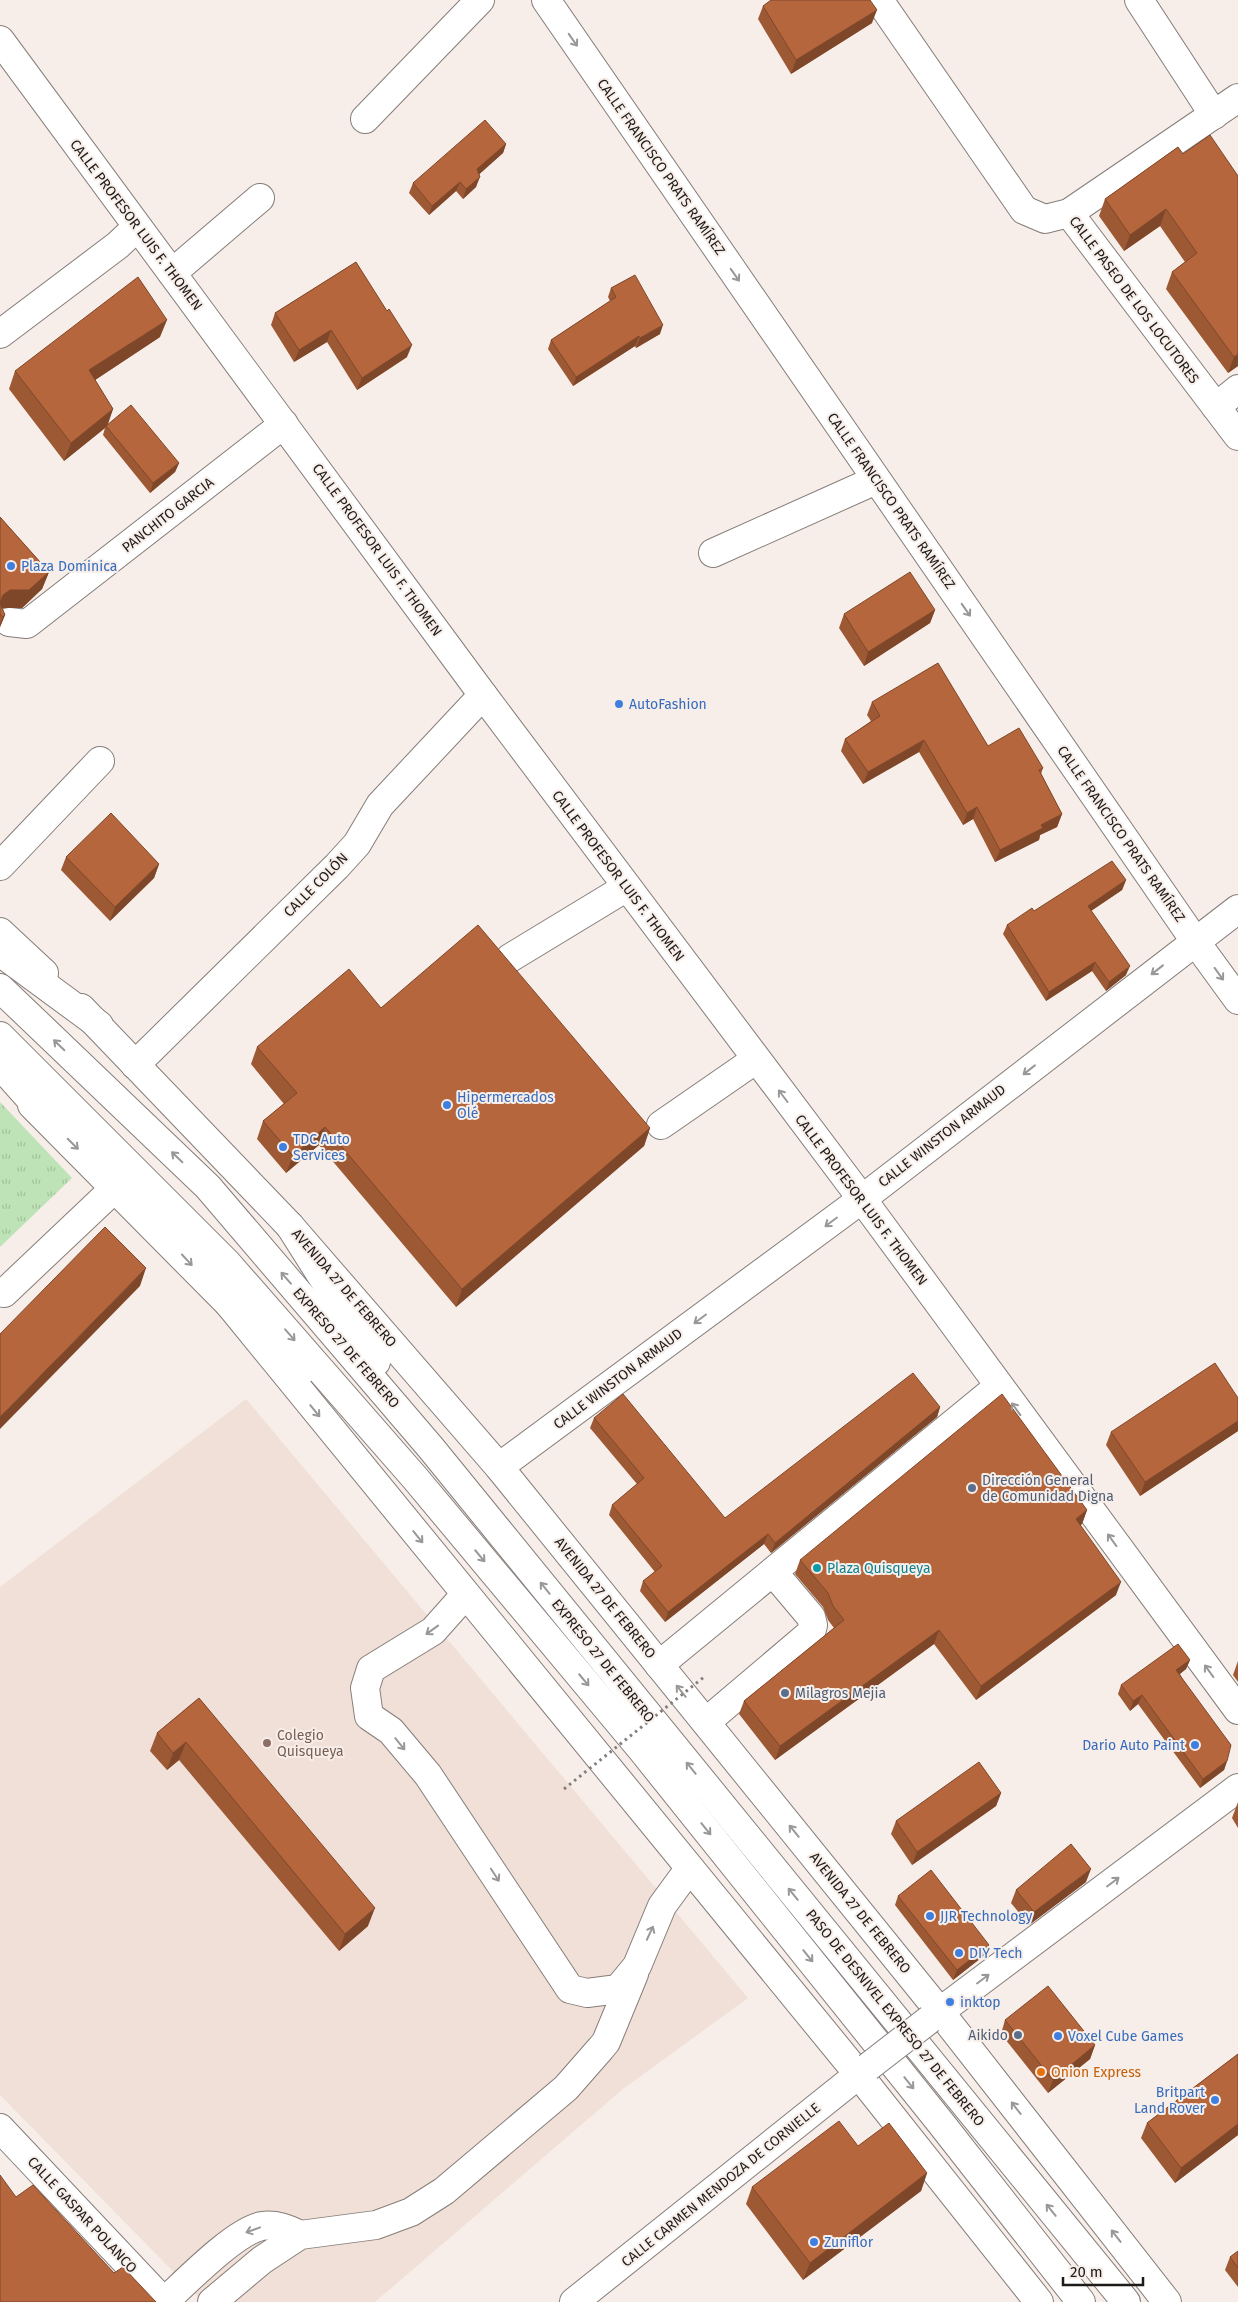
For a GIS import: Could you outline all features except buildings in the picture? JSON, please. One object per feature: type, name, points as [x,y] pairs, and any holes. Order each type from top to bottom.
[{"type":"main road","points":[[365,119],[480,0]]},
{"type":"main road","name":"CALLE FRANCISCO PRATS RAMÍREZ","points":[[546,0],[1195,941],[1238,1000]]},
{"type":"main road","name":"CALLE PASEO DE LOS LOCUTORES","points":[[879,0],[1024,210],[1044,219],[1069,213],[1238,436]]},
{"type":"main road","points":[[1140,0],[1214,115]]},
{"type":"main road","name":"CALLE PROFESOR LUIS F. THOMEN","points":[[0,40],[483,695],[755,1060],[862,1199],[1238,1710]]},
{"type":"main road","points":[[1069,213],[1238,98]]},
{"type":"main road","points":[[172,273],[260,198]]},
{"type":"main road","points":[[0,334],[118,245],[137,227]]},
{"type":"main road","points":[[1216,407],[1238,389]]},
{"type":"main road","name":"PANCHITO GARCIA","points":[[18,623],[284,424]]},
{"type":"main road","points":[[713,553],[876,480]]},
{"type":"main road","name":"CALLE COLÓN","points":[[135,1064],[337,866],[357,844],[380,805],[483,695]]},
{"type":"main road","points":[[0,866],[100,761]]},
{"type":"main road","points":[[510,958],[627,887]]},
{"type":"main road","name":"CALLE WINSTON ARMAUD","points":[[499,1467],[862,1199],[1238,909]]},
{"type":"main road","name":"AVENIDA 27 DE FEBRERO","points":[[0,932],[99,1025],[290,1226],[499,1467],[706,1722],[935,2016],[1167,2302]]},
{"type":"main road","points":[[0,952],[99,1025]]},
{"type":"main road","name":"EXPRESO 27 DE FEBRERO","points":[[0,988],[208,1187],[431,1448],[653,1743]]},
{"type":"main road","name":"EXPRESO 27 DE FEBRERO","points":[[0,1036],[227,1264],[415,1478],[653,1743]]},
{"type":"main road","points":[[661,1125],[755,1060]]},
{"type":"main road","points":[[0,1065],[50,1121],[229,1304],[415,1478]]},
{"type":"main road","points":[[0,1075],[50,1121]]},
{"type":"main road","points":[[4,1293],[116,1188]]},
{"type":"main road","points":[[290,1226],[431,1448]]},
{"type":"main road","points":[[229,1304],[689,1869],[864,2071],[1039,2302]]},
{"type":"main road","points":[[660,1665],[999,1386]]},
{"type":"main road","points":[[706,1722],[811,1633],[813,1625],[811,1617],[773,1572]]},
{"type":"main road","points":[[465,1595],[433,1630],[371,1669],[365,1688],[369,1716],[391,1731],[428,1775],[570,1989],[586,1993],[618,1989],[637,1966]]},
{"type":"main road","name":"PASO DE DESNIVEL EXPRESO 27 DE FEBRERO","points":[[653,1743],[940,2122],[1081,2302]]},
{"type":"main road","name":"PASO DE DESNIVEL EXPRESO 27 DE FEBRERO","points":[[653,1743],[1126,2302]]},
{"type":"main road","points":[[935,2016],[1238,1788]]},
{"type":"main road","points":[[212,2302],[262,2260],[300,2235],[376,2225],[411,2212],[444,2191],[553,2099],[606,2042],[662,1906],[689,1869]]},
{"type":"main road","points":[[586,1993],[598,2015],[603,2030],[601,2048]]},
{"type":"main road","name":"CALLE CARMEN MENDOZA DE CORNIELLE","points":[[574,2302],[935,2016]]},
{"type":"main road","name":"CALLE GASPAR POLANCO","points":[[0,2128],[164,2302]]},
{"type":"main road","points":[[164,2302],[242,2234],[262,2226],[285,2228],[300,2235]]},
{"type":"path","points":[[564,1789],[704,1677]]},
{"type":"shaded area","name":"Colegio Quisqueya","points":[[246,1399],[748,1998],[623,2089],[375,2302],[203,2302],[0,2095],[0,1587]]},
{"type":"green space","points":[[0,1102],[72,1178],[0,1247]]},
{"type":"place","name":"Plaza Dominica","points":[[11,566]]},
{"type":"place","name":"AutoFashion","points":[[619,704]]},
{"type":"place","name":"Hipermercados Olé","points":[[447,1105]]},
{"type":"place","name":"TDC Auto Services","points":[[283,1147]]},
{"type":"place","name":"Dirección General de Comunidad Digna","points":[[972,1488]]},
{"type":"place","name":"Plaza Quisqueya","points":[[817,1568]]},
{"type":"place","name":"Milagros Mejia","points":[[785,1693]]},
{"type":"place","name":"Colegio Quisqueya","points":[[267,1743]]},
{"type":"place","name":"Dario Auto Paint","points":[[1195,1745]]},
{"type":"place","name":"JJR Technology","points":[[930,1916]]},
{"type":"place","name":"DIY Tech","points":[[959,1953]]},
{"type":"place","name":"inktop","points":[[950,2002]]},
{"type":"place","name":"Aikido","points":[[1018,2035]]},
{"type":"place","name":"Voxel Cube Games","points":[[1058,2036]]},
{"type":"place","name":"Onion Express","points":[[1041,2072]]},
{"type":"place","name":"Britpart Land Rover","points":[[1215,2100]]},
{"type":"place","name":"Zuniflor","points":[[814,2242]]}]
